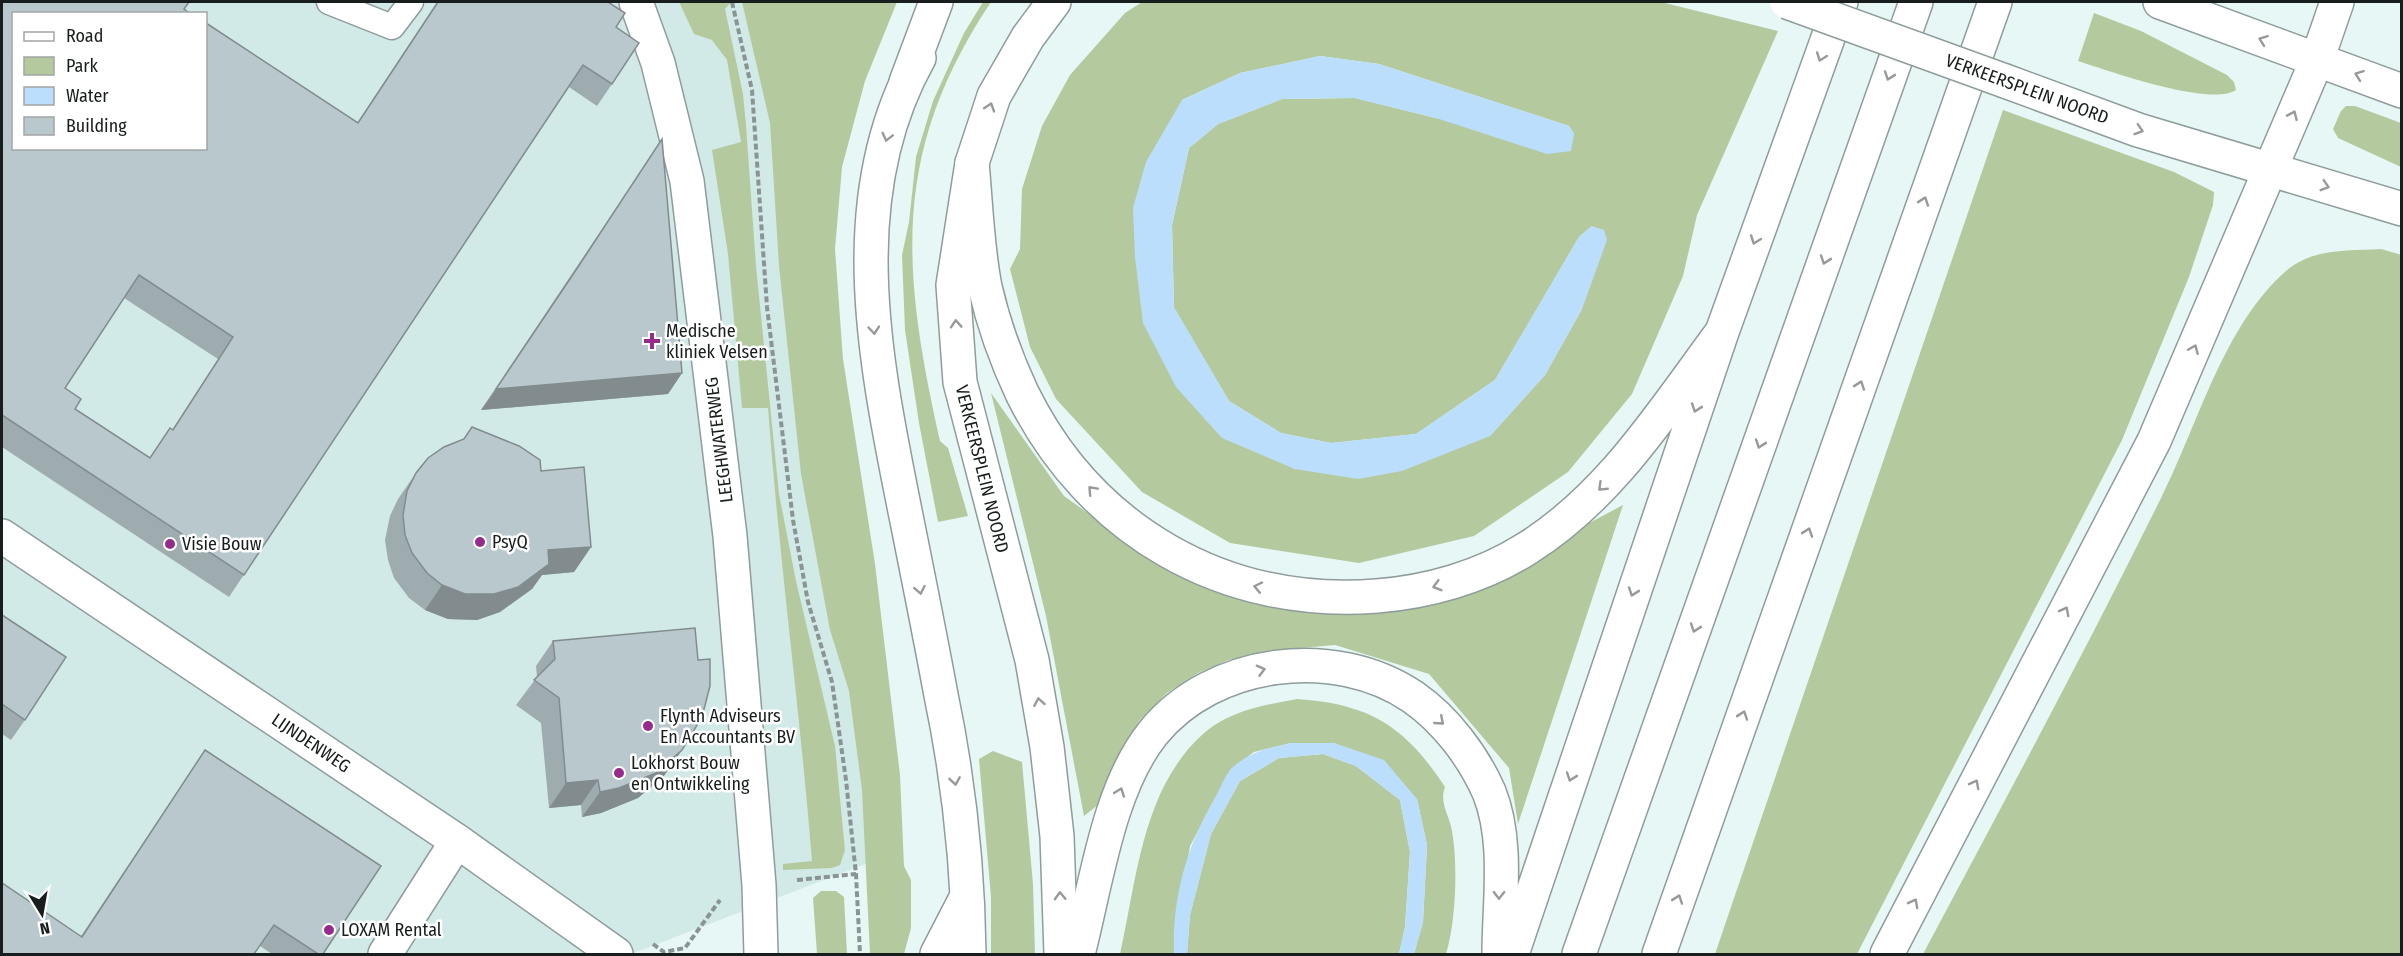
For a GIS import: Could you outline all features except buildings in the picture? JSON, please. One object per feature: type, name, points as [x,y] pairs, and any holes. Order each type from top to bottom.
[{"type":"main road","name":"LEEGHWATERWEG","points":[[636,2],[658,63],[687,182],[730,536],[759,885],[761,954]]},
{"type":"main road","points":[[936,2],[887,134],[874,195],[870,258],[874,335],[884,408],[942,697],[964,836],[969,954]]},
{"type":"main road","points":[[906,82],[951,2]]},
{"type":"main road","name":"VERKEERSPLEIN NOORD","points":[[1054,2],[1028,37],[994,96],[972,163],[953,285],[960,382],[1032,660],[1047,747],[1057,836],[1061,954]]},
{"type":"main road","name":"VERKEERSPLEIN NOORD","points":[[1787,2],[2138,130],[2402,209]]},
{"type":"main road","points":[[1512,954],[1722,332],[1841,2]]},
{"type":"main road","points":[[1579,954],[1916,2]]},
{"type":"main road","points":[[1659,954],[1995,2]]},
{"type":"main road","points":[[2160,2],[2402,91]]},
{"type":"main road","points":[[1887,954],[2154,441],[2269,169],[2318,60],[2337,2]]},
{"type":"main road","points":[[972,163],[985,287],[1009,362],[1039,423],[1060,455],[1119,518],[1184,562],[1251,586],[1315,598],[1395,595],[1431,588],[1468,577],[1525,551],[1566,521],[1611,478],[1722,332]]},
{"type":"main road","name":"LIJNDENWEG","points":[[2,536],[457,841],[616,954]]},
{"type":"main road","points":[[1078,954],[1114,807],[1129,767],[1154,732],[1190,698],[1231,678],[1276,666],[1326,666],[1370,676],[1413,697],[1450,730],[1476,767],[1490,794],[1500,837],[1498,954]]},
{"type":"main road","points":[[385,954],[457,841]]},
{"type":"main road","points":[[937,954],[968,895]]},
{"type":"lane","points":[[329,2],[392,27],[411,2]]},
{"type":"path","points":[[732,2],[752,90],[767,307],[793,520],[807,602],[832,682],[856,874],[860,954]]},
{"type":"path","points":[[664,952],[685,948],[725,892],[759,885],[856,874]]},
{"type":"shaded area","points":[[2,2],[754,2],[889,855],[631,954],[2,954]]},
{"type":"green space","points":[[679,2],[731,2],[725,9],[743,94],[756,266],[779,494],[796,581],[835,746],[845,850],[840,865],[832,868],[783,870],[783,864],[812,861],[768,408],[742,408],[728,254],[712,150],[741,142],[727,60],[712,40],[694,34]]},
{"type":"green space","points":[[742,2],[897,2],[865,81],[842,167],[835,249],[843,359],[875,564],[900,775],[904,866],[911,880],[911,928],[904,954],[870,954],[862,790],[849,691],[830,630],[801,474],[779,266],[770,123]]},
{"type":"green space","points":[[983,2],[991,2],[958,57],[935,110],[920,162],[913,214],[913,267],[918,322],[927,380],[940,441],[948,448],[968,516],[938,522],[919,423],[905,330],[902,255],[909,222],[916,157],[933,101],[964,33]]},
{"type":"green space","points":[[1142,2],[1661,2],[1778,31],[1697,215],[1683,276],[1632,394],[1568,472],[1474,536],[1359,563],[1230,543],[1142,492],[1056,399],[1030,347],[1010,269],[1020,249],[1022,189],[1042,126],[1070,75],[1125,13]],"holes":[[[1320,56],[1379,64],[1569,126],[1574,134],[1436,118],[1355,98],[1282,99],[1218,124],[1189,148],[1172,225],[1174,308],[1229,401],[1281,433],[1331,443],[1416,434],[1495,380],[1579,237],[1592,226],[1582,309],[1545,375],[1490,436],[1294,469],[1143,323],[1182,100],[1240,73]]]},
{"type":"green space","points":[[2094,13],[2141,31],[2227,75],[2234,82],[2236,90],[2223,94],[2183,91],[2078,61]]},
{"type":"green space","points":[[2346,106],[2355,106],[2401,123],[2401,167],[2338,138],[2333,129],[2341,111]]},
{"type":"green space","points":[[2003,110],[2174,172],[2214,192],[2213,205],[2189,277],[2122,440],[1857,954],[1715,954]]},
{"type":"green space","points":[[2381,249],[2402,255],[2401,954],[1923,954],[2133,554],[2162,496],[2229,346],[2246,319],[2264,293],[2286,271],[2307,258],[2331,252]]},
{"type":"green space","points":[[991,393],[1064,496],[1148,556],[1280,602],[1529,555],[1623,505],[1518,824],[1509,768],[1429,674],[1335,645],[1267,651],[1228,660],[1198,673],[1167,693],[1139,721],[1113,765],[1099,804],[1084,816],[1046,616]]},
{"type":"green space","points":[[1297,699],[1345,706],[1383,722],[1415,748],[1445,787],[1443,798],[1452,831],[1455,876],[1454,910],[1446,954],[1414,954],[1423,922],[1427,845],[1417,799],[1334,743],[1291,743],[1254,752],[1231,769],[1190,846],[1174,954],[1120,954],[1145,836],[1154,808],[1183,756],[1203,734],[1235,714]]},
{"type":"green space","points":[[993,751],[1022,762],[1033,884],[1035,954],[991,954],[991,897],[979,759]]},
{"type":"green space","points":[[1323,754],[1356,766],[1400,800],[1410,852],[1405,927],[1399,954],[1187,954],[1190,915],[1211,834],[1240,781],[1279,758]]},
{"type":"green space","points":[[821,891],[836,891],[844,897],[847,954],[817,954],[813,898]]},
{"type":"water","points":[[1320,56],[1379,64],[1569,126],[1574,134],[1571,151],[1547,154],[1436,118],[1354,98],[1282,99],[1218,124],[1189,148],[1172,225],[1174,307],[1229,401],[1281,433],[1331,443],[1416,434],[1495,380],[1579,237],[1592,226],[1604,230],[1607,240],[1582,309],[1545,375],[1490,436],[1402,471],[1358,479],[1295,469],[1222,438],[1176,387],[1143,323],[1135,257],[1133,208],[1146,162],[1182,100],[1240,73]]},
{"type":"water","points":[[1291,743],[1334,743],[1384,760],[1417,799],[1427,845],[1423,922],[1414,954],[1399,954],[1405,927],[1410,852],[1400,800],[1356,766],[1323,754],[1279,758],[1240,781],[1211,834],[1190,915],[1187,954],[1174,954],[1176,912],[1183,872],[1197,833],[1225,778],[1232,768],[1252,754]]},
{"type":"place","name":"Medische kliniek Velsen","points":[[652,341]]},
{"type":"place","name":"PsyQ","points":[[480,542]]},
{"type":"place","name":"Visie Bouw","points":[[170,544]]},
{"type":"place","name":"Flynth Adviseurs En Accountants BV","points":[[648,726]]},
{"type":"place","name":"Lokhorst Bouw en Ontwikkeling","points":[[619,773]]},
{"type":"place","name":"LOXAM Rental","points":[[329,930]]}]
